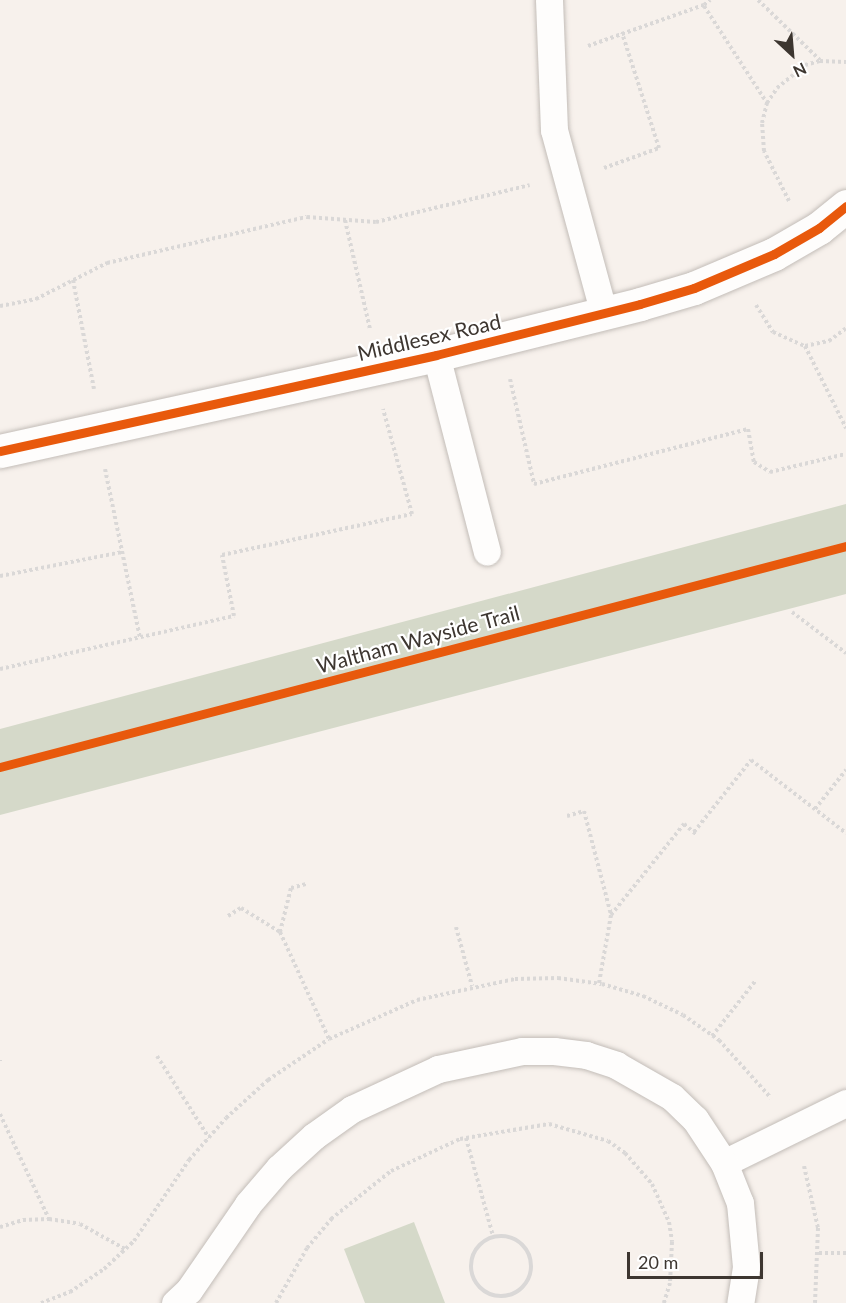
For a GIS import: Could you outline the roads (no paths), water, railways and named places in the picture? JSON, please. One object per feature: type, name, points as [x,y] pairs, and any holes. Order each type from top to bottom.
[{"type":"street","name":"Middlesex Road","points":[[0,451],[436,355],[604,314],[735,272],[819,228],[846,206]]},
{"type":"lane","points":[[549,0],[554,130],[604,314]]},
{"type":"lane","points":[[436,355],[488,552]]},
{"type":"lane","points":[[175,1303],[189,1290],[248,1204],[314,1136],[363,1103],[438,1070],[522,1051],[586,1055],[616,1065],[672,1097],[695,1119],[724,1164],[740,1203],[746,1235],[740,1303]]},
{"type":"lane","points":[[724,1164],[846,1102]]}]
